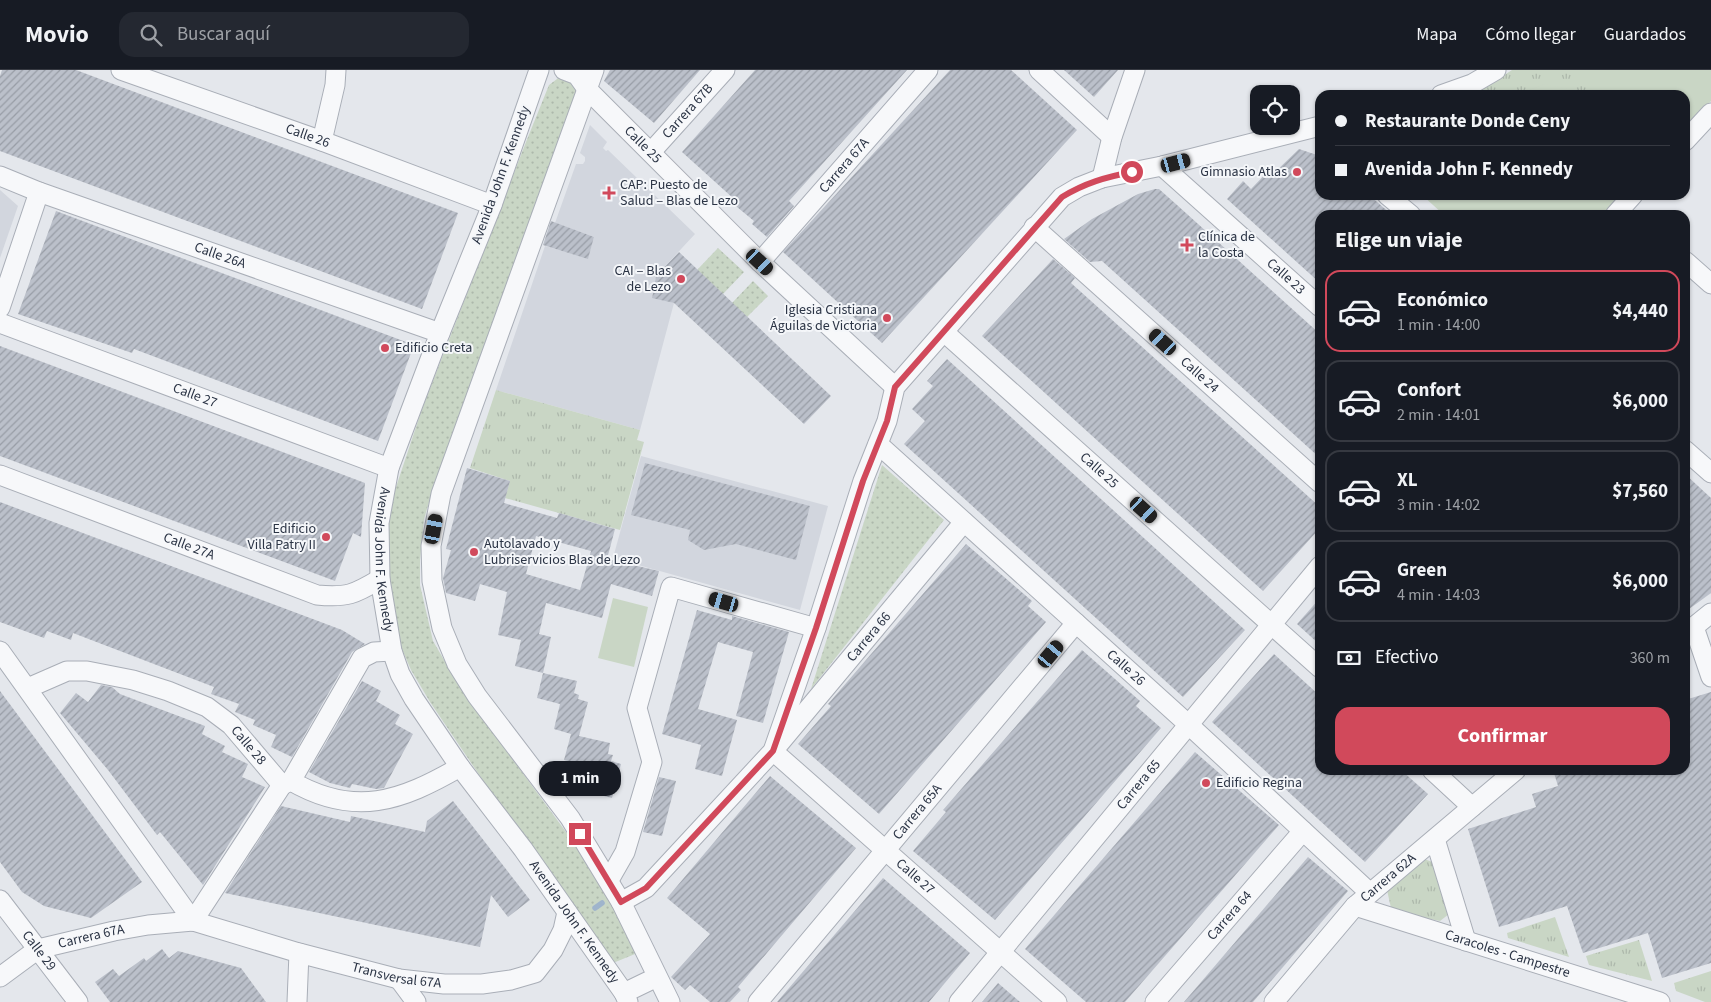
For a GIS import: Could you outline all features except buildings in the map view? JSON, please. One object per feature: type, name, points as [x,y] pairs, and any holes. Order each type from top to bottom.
[{"type":"street","name":"Calle 26","points":[[121,70],[322,141],[492,205]]},
{"type":"street","points":[[322,141],[334,92],[336,70]]},
{"type":"street","name":"Avenida John F. Kennedy","points":[[539,70],[492,205],[440,333],[389,468],[380,523],[380,579],[392,652],[400,674],[414,699],[460,767],[523,849],[580,929],[626,998]]},
{"type":"street","name":"Carrera 67B","points":[[651,152],[725,70]]},
{"type":"street","name":"Carrera 67A","points":[[760,262],[928,70]]},
{"type":"street","points":[[1039,70],[1112,137]]},
{"type":"street","points":[[1102,178],[1112,137],[1135,70]]},
{"type":"street","points":[[1455,90],[1472,84],[1496,70]]},
{"type":"street","points":[[581,76],[441,494],[431,546],[432,581],[442,628],[457,664],[476,696],[570,818],[609,880],[640,936],[670,1002]]},
{"type":"street","name":"Calle 25","points":[[581,76],[651,152],[760,262],[895,387]]},
{"type":"street","points":[[1690,136],[1711,113]]},
{"type":"street","points":[[895,387],[1062,197],[1079,187],[1102,178],[1315,132]]},
{"type":"street","name":"Calle 23","points":[[1162,166],[1315,303]]},
{"type":"street","name":"Calle 26A","points":[[0,176],[39,192],[440,333]]},
{"type":"street","points":[[0,308],[39,192]]},
{"type":"street","points":[[1393,200],[1405,210]]},
{"type":"street","name":"Calle 24","points":[[1034,227],[1315,479]]},
{"type":"street","points":[[1690,265],[1711,284]]},
{"type":"street","name":"Calle 27","points":[[0,323],[389,468]]},
{"type":"street","name":"Calle 25","points":[[944,332],[1315,663]]},
{"type":"street","name":"Carrera 66","points":[[773,751],[816,628],[863,481],[892,408],[895,387]]},
{"type":"street","name":"Calle 26","points":[[878,444],[1189,725],[1370,893]]},
{"type":"street","points":[[1690,454],[1711,473]]},
{"type":"street","name":"Calle 27A","points":[[0,475],[317,594],[340,598],[380,579]]},
{"type":"street","name":"Carrera 66","points":[[623,906],[646,888],[773,751],[964,522]]},
{"type":"street","name":"Carrera 65","points":[[959,1002],[1315,572]]},
{"type":"street","points":[[609,880],[625,852],[652,762],[637,708],[671,587],[816,628]]},
{"type":"street","points":[[1711,613],[1690,631],[1711,677]]},
{"type":"street","name":"Carrera 65A","points":[[758,1002],[1076,624]]},
{"type":"street","points":[[0,650],[193,921],[286,783],[362,658],[374,652],[392,652]]},
{"type":"street","name":"Calle 28","points":[[28,688],[67,671],[87,672],[133,680],[168,691],[207,707],[232,725],[286,783],[360,803],[392,799],[425,788],[460,767]]},
{"type":"street","name":"Calle 27","points":[[773,751],[1057,1002]]},
{"type":"street","points":[[1437,775],[1472,807]]},
{"type":"street","name":"Carrera 62A","points":[[1274,1002],[1355,906],[1510,775]]},
{"type":"street","name":"Carrera 64","points":[[1155,1002],[1303,831]]},
{"type":"street","points":[[1435,839],[1466,942]]},
{"type":"street","name":"Calle 29","points":[[0,900],[78,1002]]},
{"type":"street","name":"Caracoles - Campestre","points":[[1355,906],[1660,1002]]},
{"type":"street","name":"Transversal 67A","points":[[193,921],[299,953],[398,979],[444,984],[482,984],[526,977],[535,972],[553,950],[563,930],[567,912]]},
{"type":"street","name":"Carrera 67A","points":[[0,977],[38,949],[122,929],[193,921]]},
{"type":"street","points":[[297,1002],[299,953]]},
{"type":"street","points":[[626,998],[657,977]]},
{"type":"street","points":[[398,979],[416,1002]]},
{"type":"shaded area","points":[[590,125],[607,142],[603,148],[606,151],[608,150],[695,234],[656,276],[652,297],[674,303],[640,430],[496,390],[545,246],[588,258],[594,237],[555,223],[576,164],[583,164],[585,161],[585,157],[580,153]]},
{"type":"shaded area","points":[[0,190],[18,206],[0,258]]},
{"type":"shaded area","points":[[641,456],[828,506],[800,610],[613,558]]},
{"type":"green space","points":[[1512,70],[1711,70],[1711,101],[1690,124],[1690,90],[1478,90]]},
{"type":"green space","points":[[1581,70],[1694,70],[1711,86],[1711,98],[1690,119],[1690,90],[1602,90]]},
{"type":"green space","points":[[561,76],[575,83],[578,90],[433,489],[424,519],[420,560],[420,585],[433,641],[461,689],[566,832],[604,890],[640,952],[613,963],[488,788],[430,702],[411,670],[398,640],[389,602],[386,525],[392,499],[422,409],[526,142],[549,85]]},
{"type":"green space","points":[[1545,84],[1571,90],[1529,90]]},
{"type":"green space","points":[[1428,200],[1618,200],[1610,210],[1438,210]]},
{"type":"green space","points":[[718,248],[744,272],[723,294],[697,270]]},
{"type":"green space","points":[[753,281],[768,296],[747,317],[732,303]]},
{"type":"green space","points":[[496,390],[640,430],[637,440],[644,442],[620,530],[505,498],[510,481],[470,468]]},
{"type":"green space","points":[[882,465],[944,520],[811,689]]},
{"type":"green space","points":[[613,598],[648,607],[634,667],[598,658]]},
{"type":"green space","points":[[1424,859],[1438,864],[1449,914],[1440,921],[1401,913],[1391,908],[1387,890]]},
{"type":"green space","points":[[1555,917],[1569,957],[1508,938],[1507,933]]},
{"type":"green space","points":[[1639,940],[1652,981],[1589,965],[1586,956]]},
{"type":"green space","points":[[1711,971],[1711,1002],[1705,1002],[1676,991],[1674,983]]},
{"type":"waterway","points":[[595,908],[602,903]]},
{"type":"place","name":"Gimnasio Atlas","points":[[1297,172]]},
{"type":"place","name":"CAP: Puesto de Salud ‒ Blas de Lezo","points":[[609,193]]},
{"type":"place","name":"Clínica de la Costa","points":[[1187,245]]},
{"type":"place","name":"CAI ‒ Blas de Lezo","points":[[681,279]]},
{"type":"place","name":"Iglesia Cristiana Águilas de Victoria","points":[[887,318]]},
{"type":"place","name":"Edificio Creta","points":[[385,348]]},
{"type":"place","name":"Edificio Villa Patry II","points":[[326,537]]},
{"type":"place","name":"Autolavado y Lubriservicios Blas de Lezo","points":[[474,552]]},
{"type":"place","name":"Edificio Regina","points":[[1206,783]]},
{"type":"route","points":[[580,834],[621,902],[632,898],[646,888],[773,751],[816,628],[863,481],[892,408],[895,387],[1062,197],[1079,187],[1102,178],[1132,172]]}]
